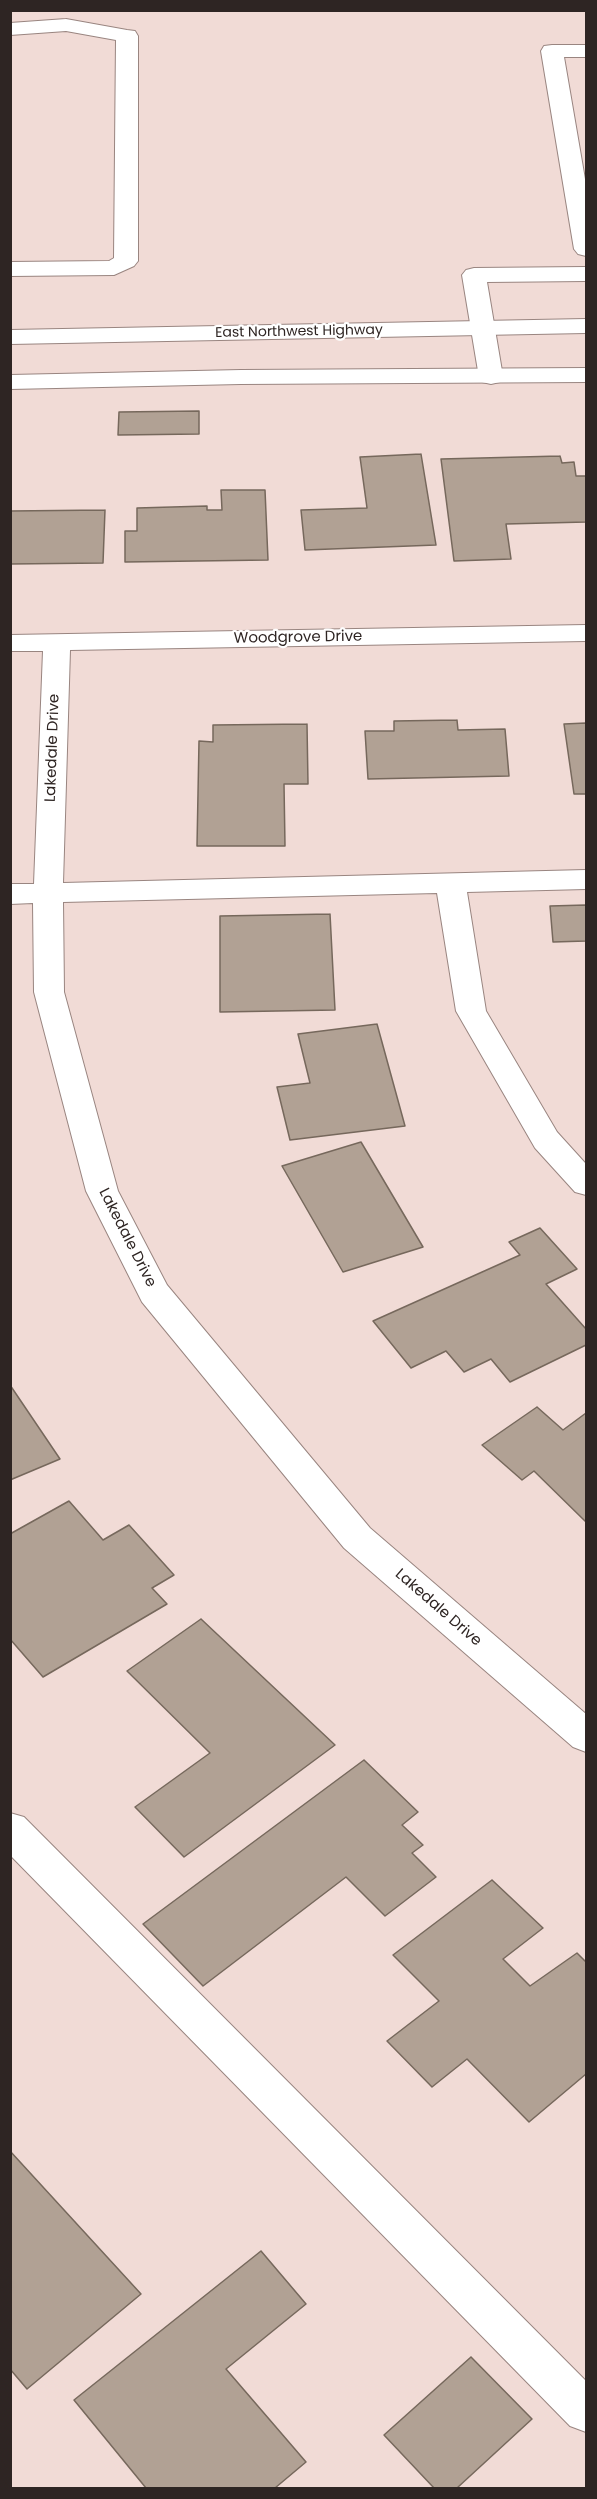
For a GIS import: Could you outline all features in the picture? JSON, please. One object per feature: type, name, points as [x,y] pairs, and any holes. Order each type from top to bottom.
[{"type":"street","points":[[10,28],[66,25],[127,36],[126,261],[114,268],[10,269]]},
{"type":"street","points":[[586,51],[552,51],[586,249]]},
{"type":"street","points":[[491,377],[474,275],[586,274]]},
{"type":"street","name":"East Northwest Highway","points":[[10,337],[586,326]]},
{"type":"street","points":[[10,382],[241,377],[586,375]]},
{"type":"street","name":"Woodgrove Drive","points":[[10,643],[586,633]]},
{"type":"street","name":"Lakedale Drive","points":[[57,642],[48,892],[49,992],[102,1191],[154,1293],[357,1538],[586,1736]]},
{"type":"street","points":[[10,894],[586,879]]},
{"type":"street","points":[[450,881],[471,1011],[546,1140],[586,1184]]},
{"type":"street","points":[[10,1829],[586,2411]]},
{"type":"building","points":[[199,411],[199,434],[118,435],[119,412]]},
{"type":"building","points":[[421,454],[436,545],[305,550],[301,510],[367,508],[360,457]]},
{"type":"building","points":[[560,456],[562,463],[574,462],[576,476],[586,476],[586,522],[506,524],[511,559],[454,561],[441,459]]},
{"type":"building","points":[[221,490],[265,490],[268,560],[125,562],[125,531],[137,531],[137,508],[207,506],[207,510],[222,510]]},
{"type":"building","points":[[105,510],[103,563],[10,564],[10,511]]},
{"type":"building","points":[[457,720],[458,730],[505,729],[509,776],[368,779],[365,731],[394,731],[394,721]]},
{"type":"building","points":[[586,723],[586,794],[574,794],[564,724]]},
{"type":"building","points":[[307,724],[308,784],[284,784],[285,846],[197,846],[199,741],[213,742],[213,725]]},
{"type":"building","points":[[586,905],[586,941],[553,942],[550,906]]},
{"type":"building","points":[[330,914],[335,1010],[220,1012],[220,916]]},
{"type":"building","points":[[377,1024],[405,1126],[290,1140],[277,1087],[310,1083],[298,1034]]},
{"type":"building","points":[[361,1142],[423,1247],[343,1272],[282,1166]]},
{"type":"building","points":[[540,1228],[577,1269],[546,1284],[586,1329],[586,1345],[510,1382],[491,1359],[464,1372],[446,1351],[411,1368],[373,1321],[520,1255],[509,1242]]},
{"type":"building","points":[[10,1385],[60,1459],[10,1480]]},
{"type":"building","points":[[537,1407],[563,1430],[586,1413],[586,1522],[534,1471],[522,1480],[482,1445]]},
{"type":"building","points":[[69,1501],[103,1540],[129,1525],[174,1575],[152,1588],[167,1604],[43,1677],[10,1639],[10,1534]]},
{"type":"building","points":[[201,1619],[335,1745],[184,1857],[135,1807],[210,1753],[127,1671]]},
{"type":"building","points":[[364,1760],[418,1812],[402,1825],[423,1845],[412,1853],[436,1877],[385,1916],[346,1877],[203,1986],[143,1924]]},
{"type":"building","points":[[492,1880],[543,1928],[503,1959],[530,1986],[577,1953],[586,1962],[586,2074],[529,2122],[467,2059],[432,2087],[387,2041],[439,2001],[393,1955]]},
{"type":"building","points":[[10,2151],[141,2294],[27,2389],[10,2369]]},
{"type":"building","points":[[261,2251],[306,2304],[226,2369],[306,2462],[275,2488],[146,2488],[74,2400]]},
{"type":"building","points":[[471,2357],[532,2419],[457,2488],[434,2488],[384,2435]]}]
